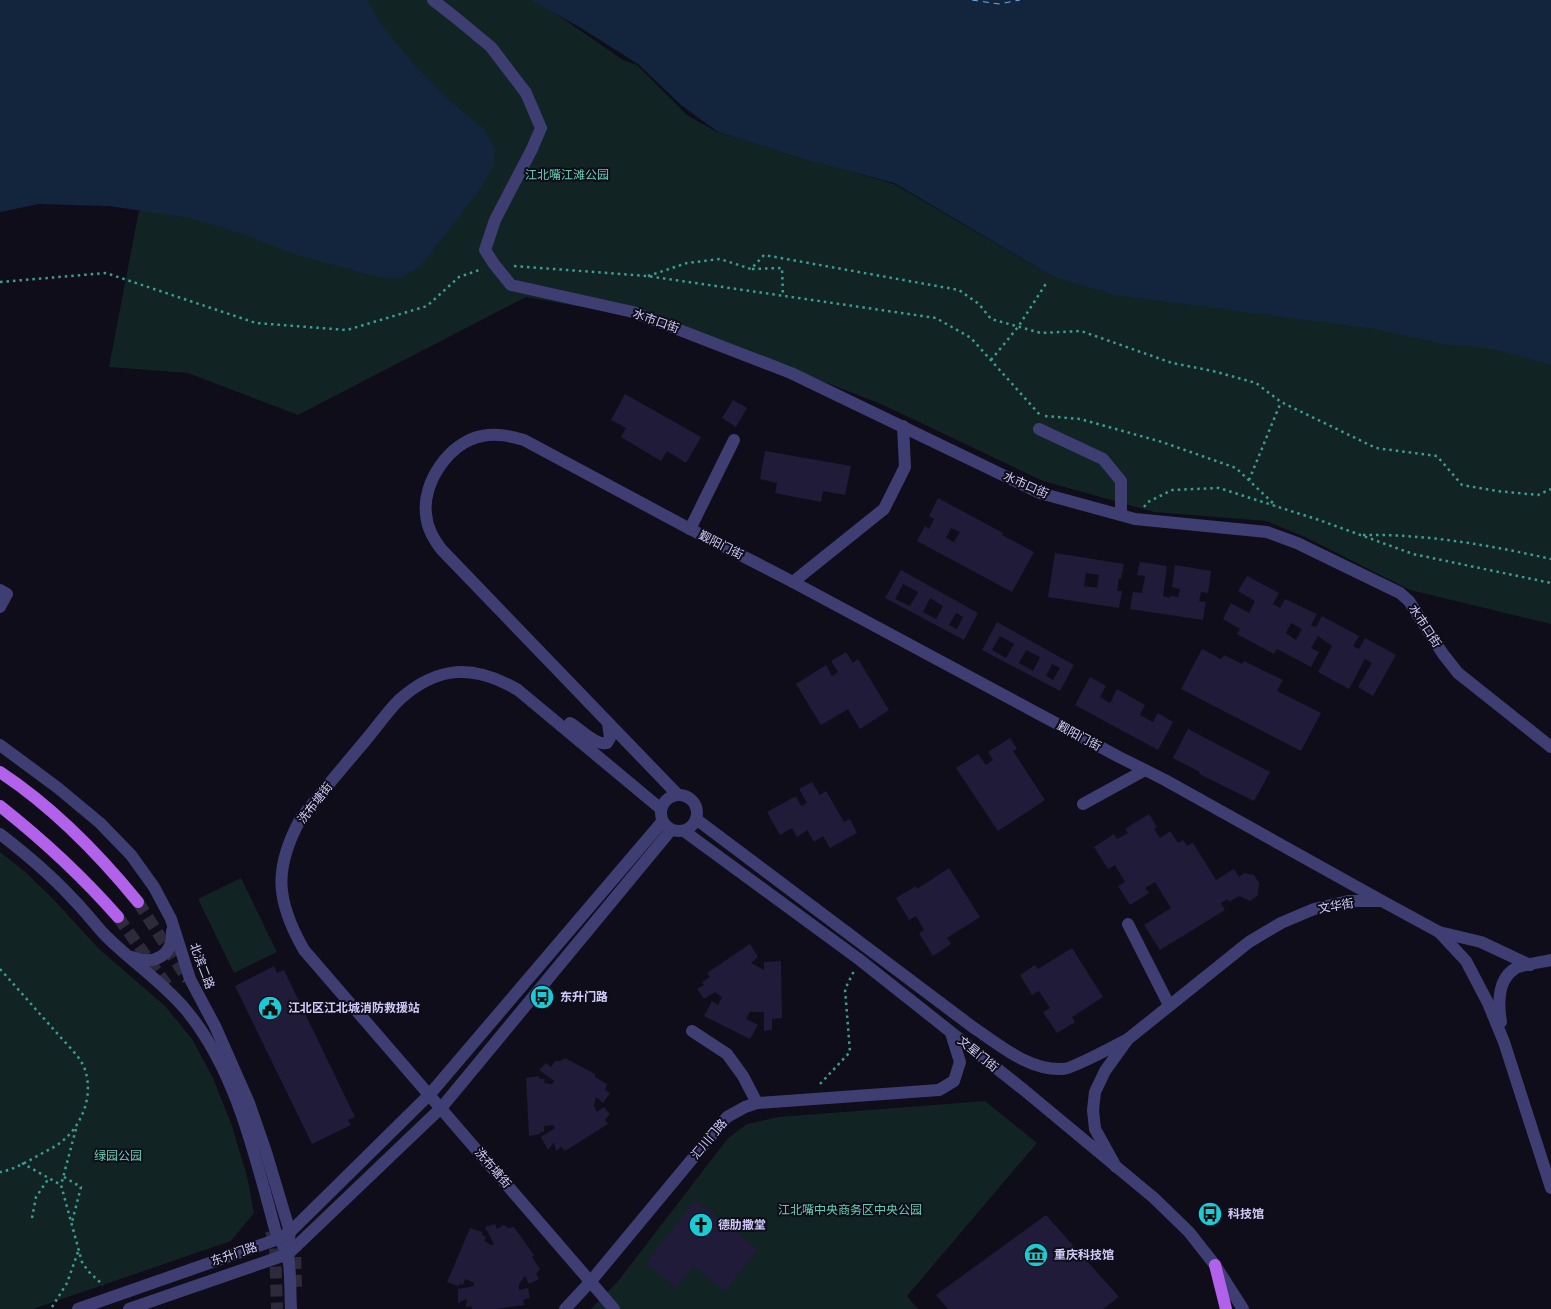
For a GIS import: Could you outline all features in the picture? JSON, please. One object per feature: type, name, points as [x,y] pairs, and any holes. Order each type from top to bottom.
[{"type":"main road","points":[[0,772],[44,804],[81,838],[113,870],[138,902]]},
{"type":"main road","points":[[0,806],[63,858],[118,918]]},
{"type":"main road","points":[[1215,1264],[1226,1309]]},
{"type":"street","name":"水市口街","points":[[432,0],[491,47],[526,93],[541,128],[495,220],[485,250],[511,285],[633,312],[791,373],[1040,493],[1134,519],[1267,532],[1297,543],[1400,593],[1410,601],[1443,654],[1458,673],[1551,747]]},
{"type":"street","points":[[793,582],[884,509],[905,467],[903,426]]},
{"type":"street","points":[[1039,429],[1102,459],[1121,481],[1121,515]]},
{"type":"street","name":"觐阳门街","points":[[678,795],[441,549],[430,533],[425,513],[427,490],[440,467],[458,445],[481,436],[503,434],[524,440],[1145,770],[1382,901]]},
{"type":"street","points":[[690,529],[734,440]]},
{"type":"street","points":[[0,590],[7,594],[0,607]]},
{"type":"street","name":"洗布塘街","points":[[614,1309],[442,1107],[304,950],[292,928],[284,906],[281,884],[283,862],[289,839],[301,818],[399,701],[421,684],[444,674],[473,671],[500,679],[518,690],[545,711],[669,823]]},
{"type":"street","points":[[545,711],[603,744],[607,743],[610,738],[608,723]]},
{"type":"street","name":"北滨二路","points":[[0,745],[58,788],[100,823],[131,855],[154,887],[171,919],[190,980],[215,1026],[249,1103],[266,1152],[290,1232],[288,1254],[292,1309]]},
{"type":"street","points":[[1083,804],[1145,770]]},
{"type":"street","points":[[678,795],[684,795],[694,802],[696,807],[696,819],[690,828],[669,823],[667,799],[678,795]]},
{"type":"street","name":"文星门街","points":[[696,819],[974,1028],[1011,1053],[1038,1066],[1064,1069],[1128,1039]]},
{"type":"street","name":"文星门街","points":[[669,823],[860,960],[1154,1198],[1189,1232],[1215,1264],[1243,1309]]},
{"type":"street","name":"东升门路","points":[[78,1309],[278,1239],[290,1232],[430,1094],[669,823]]},
{"type":"street","name":"东升门路","points":[[129,1309],[288,1254],[442,1107],[669,823]]},
{"type":"street","name":"北滨二路","points":[[0,834],[43,869],[104,934],[157,979],[174,996],[204,1034],[224,1071],[240,1111],[256,1158],[278,1239],[288,1254]]},
{"type":"street","name":"文华街","points":[[1116,1167],[1095,1130],[1092,1110],[1095,1092],[1105,1071],[1128,1039],[1249,942],[1281,923],[1314,909],[1348,901],[1382,901],[1439,932],[1466,961],[1488,1003],[1504,1042],[1551,1188]]},
{"type":"street","points":[[128,956],[138,960],[152,960],[165,954],[172,943],[171,919]]},
{"type":"street","points":[[1128,924],[1169,1005]]},
{"type":"street","points":[[1439,932],[1481,942],[1530,965]]},
{"type":"street","points":[[1504,1042],[1498,1004],[1501,988],[1507,977],[1516,968],[1551,960]]},
{"type":"street","points":[[692,1031],[727,1054],[743,1076],[757,1102]]},
{"type":"street","name":"汇川门路","points":[[565,1309],[591,1281],[727,1117],[757,1102],[939,1090],[954,1081],[960,1062],[951,1033]]},
{"type":"path","points":[[751,269],[764,255],[959,290],[979,304],[991,318],[1018,327],[1041,334],[1081,331],[1172,363],[1213,371],[1256,383],[1281,402],[1376,448],[1437,456],[1462,485],[1538,496],[1551,490]]},
{"type":"path","points":[[647,276],[687,262],[720,259],[751,269],[782,268],[783,296]]},
{"type":"path","points":[[990,360],[1018,327],[1047,282]]},
{"type":"path","points":[[1249,480],[1281,402]]},
{"type":"path","points":[[1134,519],[1148,502],[1172,490],[1219,488],[1320,520],[1413,554],[1551,582]]},
{"type":"path","points":[[1361,535],[1392,535],[1469,543],[1551,559]]},
{"type":"path","points":[[805,1099],[850,1052],[845,989],[860,960]]},
{"type":"path","points":[[0,969],[79,1058],[87,1077],[85,1108],[76,1126],[62,1143],[14,1168],[0,1172]]},
{"type":"path","points":[[76,1126],[61,1185],[82,1262],[106,1288]]},
{"type":"path","points":[[22,1164],[61,1185]]},
{"type":"path","points":[[64,1177],[79,1185],[81,1189],[72,1224]]},
{"type":"path","points":[[32,1218],[36,1197],[49,1178]]},
{"type":"path","points":[[52,1307],[66,1283],[78,1251]]},
{"type":"green space","name":"江北嘴江滩公园","points":[[334,0],[536,0],[623,60],[637,65],[687,115],[717,132],[894,184],[1052,276],[1107,269],[1551,359],[1551,624],[1410,590],[1305,537],[1266,521],[1154,512],[1043,481],[881,404],[791,369],[633,316],[526,297],[298,415],[188,373],[109,367],[143,189]]},
{"type":"green space","name":"绿园公园","points":[[0,852],[24,871],[54,900],[99,949],[165,1006],[192,1039],[213,1078],[232,1126],[247,1176],[254,1213],[231,1241],[33,1309],[0,1309]]},
{"type":"green space","points":[[241,878],[277,952],[234,973],[198,899]]},
{"type":"green space","name":"江北嘴中央商务区中央公园","points":[[985,1101],[1037,1143],[907,1296],[918,1309],[591,1309],[619,1280],[728,1138],[747,1124],[779,1117]]},
{"type":"water","points":[[0,0],[367,0],[382,25],[411,61],[445,97],[485,130],[495,149],[493,168],[476,195],[420,266],[401,278],[378,277],[297,255],[242,234],[190,218],[109,206],[39,204],[0,212]]},
{"type":"water","points":[[531,0],[1551,0],[1551,365],[1494,349],[1444,344],[1375,329],[1114,295],[1052,276],[894,183],[808,160],[718,132],[681,105],[638,64],[581,28]]},
{"type":"building","points":[[625,394],[701,437],[686,463],[667,451],[661,461],[621,437],[626,428],[611,420]]},
{"type":"building","points":[[733,400],[747,408],[736,427],[722,418]]},
{"type":"building","points":[[765,451],[851,466],[845,495],[823,491],[821,502],[775,493],[777,483],[760,479]]},
{"type":"building","points":[[938,498],[1034,552],[1012,592],[917,541],[925,526],[929,529],[934,519],[929,516]],"holes":[[[951,528],[960,532],[954,542],[946,538]]]},
{"type":"building","points":[[1055,553],[1124,564],[1117,591],[1122,591],[1119,608],[1048,597]],"holes":[[[1086,573],[1099,575],[1097,588],[1084,586]]]},
{"type":"building","points":[[1140,562],[1167,566],[1163,596],[1170,598],[1170,596],[1178,597],[1180,589],[1172,587],[1175,565],[1211,571],[1208,593],[1201,592],[1199,601],[1206,602],[1203,620],[1130,609],[1133,592],[1142,593],[1145,576],[1137,575]]},
{"type":"building","points":[[901,570],[978,613],[964,640],[885,598]],"holes":[[[903,584],[918,592],[910,606],[895,599]],[[930,598],[943,606],[936,619],[923,612]],[[956,613],[963,617],[957,629],[949,625]]]},
{"type":"building","points":[[1247,576],[1279,593],[1273,604],[1280,608],[1285,599],[1317,614],[1311,625],[1316,627],[1322,616],[1359,636],[1353,646],[1359,649],[1365,638],[1396,655],[1373,696],[1358,687],[1372,663],[1365,659],[1349,689],[1318,672],[1332,646],[1318,636],[1311,648],[1319,652],[1311,667],[1277,649],[1274,654],[1237,634],[1240,629],[1223,619],[1231,603],[1249,613],[1255,601],[1238,591]],"holes":[[[1291,623],[1302,629],[1296,640],[1286,633]]]},
{"type":"building","points":[[997,622],[1074,665],[1060,691],[982,650]],"holes":[[[1000,636],[1014,644],[1006,658],[992,650]],[[1026,650],[1040,657],[1033,671],[1019,663]],[[1052,664],[1060,668],[1053,680],[1046,676]]]},
{"type":"building","points":[[1202,649],[1221,659],[1224,655],[1242,664],[1244,661],[1283,680],[1277,691],[1321,713],[1301,751],[1181,689]]},
{"type":"building","points":[[846,652],[853,663],[858,659],[889,710],[860,729],[848,709],[821,725],[796,684],[826,665],[832,676],[838,672],[831,661]]},
{"type":"building","points":[[1090,677],[1106,686],[1100,697],[1110,703],[1117,689],[1145,705],[1140,715],[1153,722],[1158,713],[1173,722],[1158,750],[1075,705]]},
{"type":"building","points":[[1188,729],[1270,772],[1254,801],[1199,774],[1200,772],[1173,758]]},
{"type":"building","points":[[1010,738],[1017,749],[1013,751],[1045,800],[998,831],[956,768],[978,754],[986,765],[993,760],[988,752]]},
{"type":"building","points":[[812,782],[820,795],[826,791],[844,822],[850,819],[857,833],[830,848],[823,836],[814,842],[807,830],[797,837],[792,828],[780,835],[767,812],[796,796],[801,806],[807,803],[799,789]]},
{"type":"building","points":[[1149,814],[1157,827],[1154,829],[1160,838],[1170,831],[1178,843],[1183,840],[1187,846],[1193,843],[1216,880],[1234,869],[1239,877],[1244,873],[1254,875],[1259,883],[1258,895],[1250,901],[1239,896],[1229,902],[1228,899],[1221,903],[1225,910],[1160,950],[1144,925],[1171,908],[1155,882],[1145,888],[1149,893],[1130,905],[1118,886],[1125,882],[1115,865],[1108,869],[1094,847],[1114,834],[1117,839],[1128,833],[1125,829]]},
{"type":"building","points":[[949,868],[980,917],[947,938],[951,944],[933,956],[919,933],[924,930],[916,916],[909,920],[896,898],[916,886],[917,889]]},
{"type":"building","points":[[750,944],[758,957],[751,963],[764,970],[764,962],[781,961],[782,1018],[772,1019],[772,1030],[764,1031],[764,1012],[750,1012],[746,1019],[758,1025],[750,1039],[704,1016],[712,1001],[718,1005],[722,997],[715,992],[704,999],[697,989],[704,985],[702,982],[710,977],[707,973]]},
{"type":"building","points":[[1072,948],[1103,997],[1072,1017],[1075,1022],[1057,1033],[1043,1012],[1050,1008],[1039,991],[1032,995],[1020,975],[1035,965],[1038,969]]},
{"type":"building","points":[[274,966],[277,973],[284,970],[355,1117],[348,1120],[351,1125],[312,1144],[235,986]]},
{"type":"building","points":[[565,1058],[595,1074],[595,1077],[607,1084],[605,1090],[610,1093],[603,1103],[596,1097],[594,1106],[597,1112],[604,1107],[610,1114],[605,1120],[608,1124],[565,1151],[561,1147],[556,1151],[554,1142],[548,1150],[541,1137],[555,1128],[553,1125],[544,1126],[544,1132],[529,1136],[526,1078],[538,1076],[540,1079],[545,1079],[544,1083],[552,1084],[554,1081],[539,1070],[546,1063],[551,1067],[555,1061]]},
{"type":"building","name":"德肋撒堂","points":[[695,1200],[758,1249],[725,1291],[693,1266],[676,1288],[646,1263]]},
{"type":"building","name":"重庆科技馆","points":[[1046,1215],[1119,1297],[1103,1309],[948,1309],[936,1295]]},
{"type":"building","points":[[495,1224],[497,1229],[504,1225],[508,1228],[514,1227],[534,1255],[532,1257],[540,1269],[536,1274],[539,1279],[529,1284],[525,1276],[519,1284],[519,1290],[528,1288],[530,1298],[523,1300],[524,1305],[496,1309],[472,1309],[471,1306],[466,1307],[467,1299],[458,1303],[458,1289],[474,1286],[473,1282],[465,1279],[463,1285],[460,1284],[458,1286],[447,1282],[470,1228],[482,1232],[482,1235],[486,1237],[484,1241],[491,1245],[494,1244],[485,1227]]},
{"type":"ferry route","points":[[972,0],[999,4],[1020,0]]},
{"type":"tunnel","points":[[138,902],[188,980]]},
{"type":"tunnel","points":[[118,917],[168,987]]},
{"type":"tunnel","points":[[271,1231],[275,1246],[277,1309]]},
{"type":"tunnel","points":[[295,1239],[296,1289]]},
{"type":"place","name":"东升门路","points":[[542,997]]},
{"type":"place","name":"江北区江北城消防救援站","points":[[270,1008]]},
{"type":"place","name":"科技馆","points":[[1210,1214]]},
{"type":"place","name":"德肋撒堂","points":[[701,1225]]},
{"type":"place","name":"重庆科技馆","points":[[1036,1255]]}]
